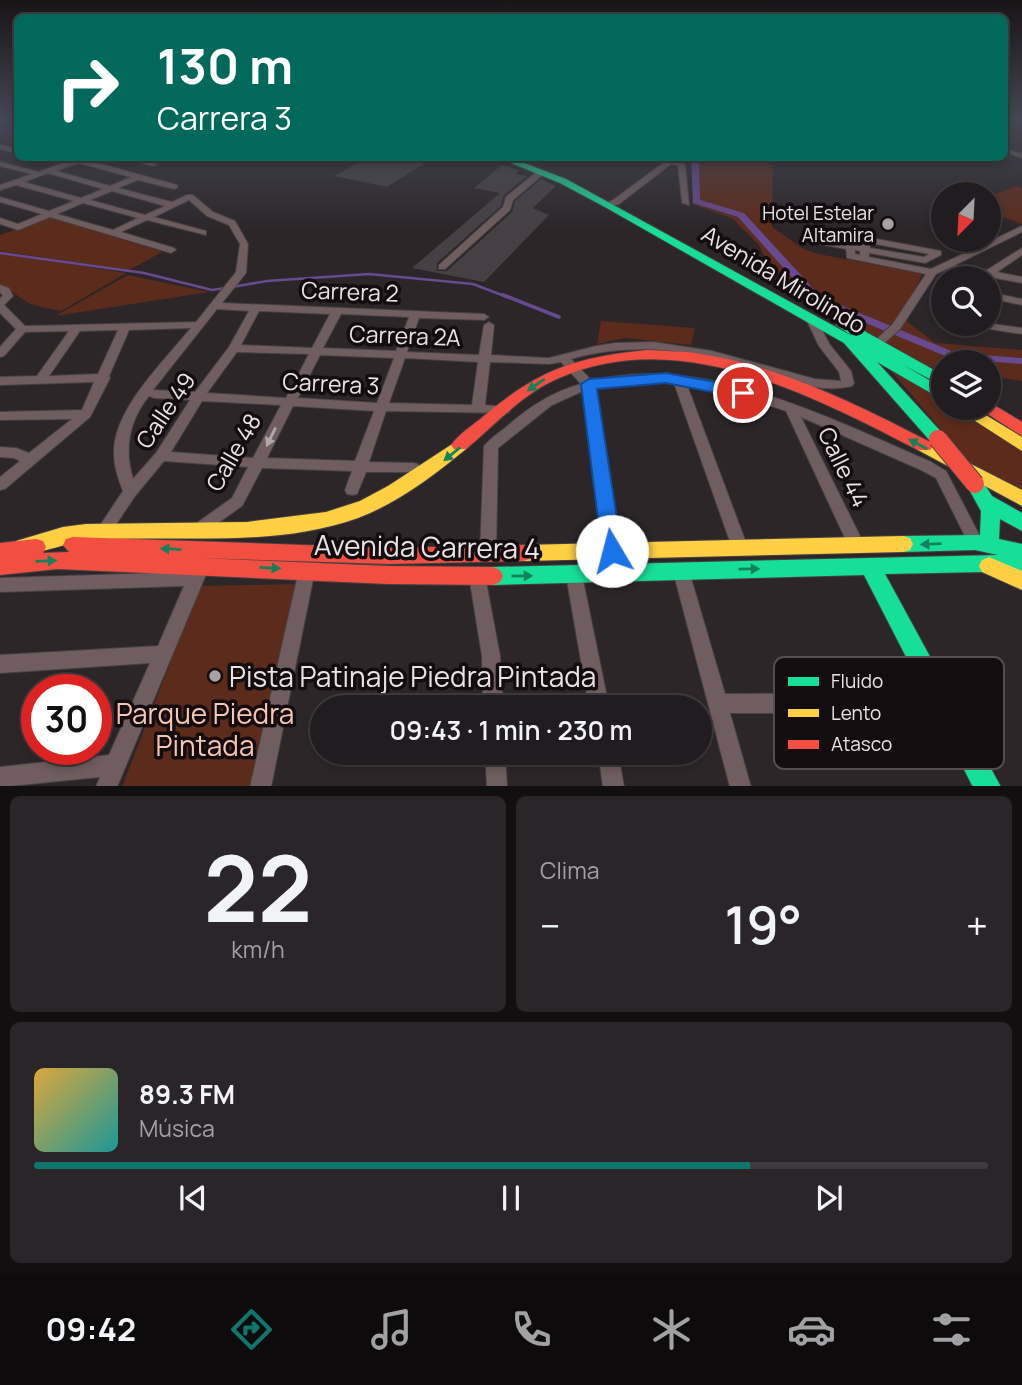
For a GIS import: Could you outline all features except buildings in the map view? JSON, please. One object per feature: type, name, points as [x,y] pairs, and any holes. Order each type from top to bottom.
[{"type":"main road","name":"Avenida Mirolindo","points":[[512,161],[649,219],[882,340],[931,373]]},
{"type":"main road","name":"Avenida Mirolindo","points":[[525,161],[613,204],[849,340],[911,406],[991,503],[1022,523]]},
{"type":"main road","points":[[849,340],[931,389]]},
{"type":"main road","points":[[23,548],[70,534],[300,526],[341,517],[403,489],[434,468],[567,363],[619,357],[671,356],[710,361],[755,373],[839,403],[1022,499]]},
{"type":"main road","points":[[1001,415],[1017,425]]},
{"type":"main road","points":[[982,420],[1022,445]]},
{"type":"main road","points":[[982,543],[993,526],[991,503]]},
{"type":"main road","name":"Avenida Carrera 4","points":[[0,551],[90,545],[313,556],[982,543],[1022,552]]},
{"type":"main road","points":[[81,561],[90,545]]},
{"type":"main road","name":"Avenida Carrera 4","points":[[0,566],[27,561],[81,561],[199,572],[307,570],[477,576],[982,563],[1022,565]]},
{"type":"main road","points":[[982,563],[1022,581]]},
{"type":"main road","points":[[870,566],[919,657]]},
{"type":"main road","points":[[979,769],[988,786]]},
{"type":"street","points":[[1,186],[18,183],[69,161]]},
{"type":"street","points":[[75,161],[174,187]]},
{"type":"street","points":[[140,161],[153,164]]},
{"type":"street","points":[[613,204],[669,161]]},
{"type":"street","points":[[676,161],[681,164],[686,203]]},
{"type":"street","points":[[0,164],[111,188],[172,205]]},
{"type":"street","points":[[442,267],[507,208],[509,199],[542,172]]},
{"type":"street","points":[[0,222],[18,227],[138,177]]},
{"type":"street","points":[[18,183],[203,233]]},
{"type":"street","points":[[113,233],[190,197],[210,214],[232,223],[244,244],[242,271],[139,397],[125,428],[118,456],[130,492]]},
{"type":"street","points":[[0,199],[172,250]]},
{"type":"street","points":[[947,266],[1022,229]]},
{"type":"street","points":[[851,247],[865,249],[938,253],[921,260],[851,247]]},
{"type":"street","points":[[865,249],[931,272]]},
{"type":"street","points":[[1000,266],[1022,251]]},
{"type":"street","points":[[882,340],[896,327],[931,274]]},
{"type":"street","points":[[1001,276],[1022,280]]},
{"type":"street","points":[[0,288],[5,290],[8,296],[0,305],[22,329],[199,325]]},
{"type":"street","points":[[1001,298],[1020,304]]},
{"type":"street","name":"Carrera 2","points":[[217,303],[255,309],[415,314],[486,321],[483,359]]},
{"type":"street","name":"Calle 49","points":[[104,531],[130,492],[161,456],[199,396],[234,348],[255,309]]},
{"type":"street","name":"Calle 48","points":[[193,530],[237,502],[337,312]]},
{"type":"street","points":[[352,490],[415,314]]},
{"type":"street","name":"Carrera 2A","points":[[234,348],[567,363],[595,349],[629,345],[658,346],[728,358],[824,384],[836,386],[848,383],[845,371],[825,346],[810,317]]},
{"type":"street","points":[[0,485],[86,414],[125,327]]},
{"type":"street","points":[[1001,328],[1022,331]]},
{"type":"street","points":[[0,354],[22,329]]},
{"type":"street","points":[[40,380],[76,329]]},
{"type":"street","points":[[478,409],[483,359]]},
{"type":"street","points":[[567,363],[589,384],[612,551]]},
{"type":"street","points":[[0,381],[103,378]]},
{"type":"street","points":[[488,554],[491,446],[548,402],[589,384],[641,378],[679,379],[760,397],[790,407],[941,475],[982,543]]},
{"type":"street","points":[[679,379],[740,548]]},
{"type":"street","name":"Carrera 3","points":[[154,394],[380,407],[505,410]]},
{"type":"street","name":"Calle 44","points":[[790,407],[857,546]]},
{"type":"street","points":[[0,416],[86,414]]},
{"type":"street","points":[[0,452],[16,453],[31,460]]},
{"type":"street","points":[[161,456],[258,463],[413,468]]},
{"type":"street","points":[[260,786],[307,570]]},
{"type":"street","points":[[681,571],[741,786]]},
{"type":"street","points":[[0,585],[199,572],[106,786]]},
{"type":"street","points":[[574,575],[597,695]]},
{"type":"street","points":[[477,576],[491,656],[493,695]]},
{"type":"street","points":[[0,664],[164,654]]},
{"type":"street","points":[[717,704],[774,704]]},
{"type":"street","points":[[0,777],[114,765]]},
{"type":"street","points":[[496,765],[497,786]]},
{"type":"street","points":[[610,765],[614,786]]},
{"type":"green space","points":[[699,161],[756,161],[773,165],[772,227],[802,248],[818,254],[922,274],[904,319],[935,343],[1022,350],[1022,381],[1001,378],[1001,350],[931,350],[931,367],[928,367],[778,287],[759,245],[733,219],[692,204]]},
{"type":"green space","points":[[1015,186],[1022,188],[1022,224],[1001,216],[1001,192]]},
{"type":"green space","points":[[51,217],[162,252],[129,270],[0,251],[0,235]]},
{"type":"green space","points":[[0,253],[126,273],[61,311],[31,304],[0,286]]},
{"type":"green space","points":[[128,275],[209,292],[55,316]]},
{"type":"green space","points":[[601,321],[695,328],[691,345],[624,338],[597,344]]},
{"type":"green space","points":[[886,365],[931,393],[931,418]]},
{"type":"green space","points":[[933,420],[975,420],[1022,449],[1022,492],[972,466]]},
{"type":"green space","name":"Parque Piedra Pintada","points":[[299,584],[250,786],[122,786],[200,586]]},
{"type":"waterway","points":[[695,161],[696,201],[741,215],[817,299],[954,356],[1022,361]]},
{"type":"waterway","points":[[0,253],[144,273],[212,290],[225,288]]},
{"type":"waterway","points":[[232,287],[267,281],[369,274],[473,284],[507,297]]},
{"type":"waterway","points":[[503,295],[559,317]]},
{"type":"traffic: fast","points":[[512,161],[563,181],[609,205],[849,340],[938,439]]},
{"type":"traffic: fast","points":[[843,325],[931,374]]},
{"type":"traffic: fast","points":[[852,341],[931,388]]},
{"type":"traffic: fast","points":[[975,484],[991,511],[989,543]]},
{"type":"traffic: fast","points":[[991,503],[1022,523]]},
{"type":"traffic: fast","points":[[903,544],[975,542],[1022,552]]},
{"type":"traffic: fast","points":[[493,576],[982,563],[1022,565]]},
{"type":"traffic: fast","points":[[870,566],[919,657]]},
{"type":"traffic: fast","points":[[978,769],[987,786]]},
{"type":"traffic: slow","points":[[982,420],[1022,445]]},
{"type":"traffic: slow","points":[[23,547],[63,535],[86,532],[247,530],[326,520],[367,506],[395,491],[460,445]]},
{"type":"traffic: slow","points":[[924,446],[1022,499]]},
{"type":"traffic: slow","points":[[523,553],[903,544]]},
{"type":"traffic: slow","points":[[989,566],[1022,581]]},
{"type":"traffic: jam","points":[[460,445],[517,397],[554,374],[600,359],[647,354],[696,358],[744,368],[838,403],[924,446]]},
{"type":"traffic: jam","points":[[1001,415],[1022,430]]},
{"type":"traffic: jam","points":[[938,439],[975,484]]},
{"type":"traffic: jam","points":[[73,545],[389,556],[523,553]]},
{"type":"traffic: jam","points":[[0,551],[36,547]]},
{"type":"traffic: jam","points":[[0,566],[58,560],[388,575],[493,576]]},
{"type":"place","name":"Hotel Estelar Altamira","points":[[888,224]]},
{"type":"place","name":"Pista Patinaje Piedra Pintada","points":[[215,676]]},
{"type":"route","points":[[612,551],[589,384],[666,378],[743,393]]}]
